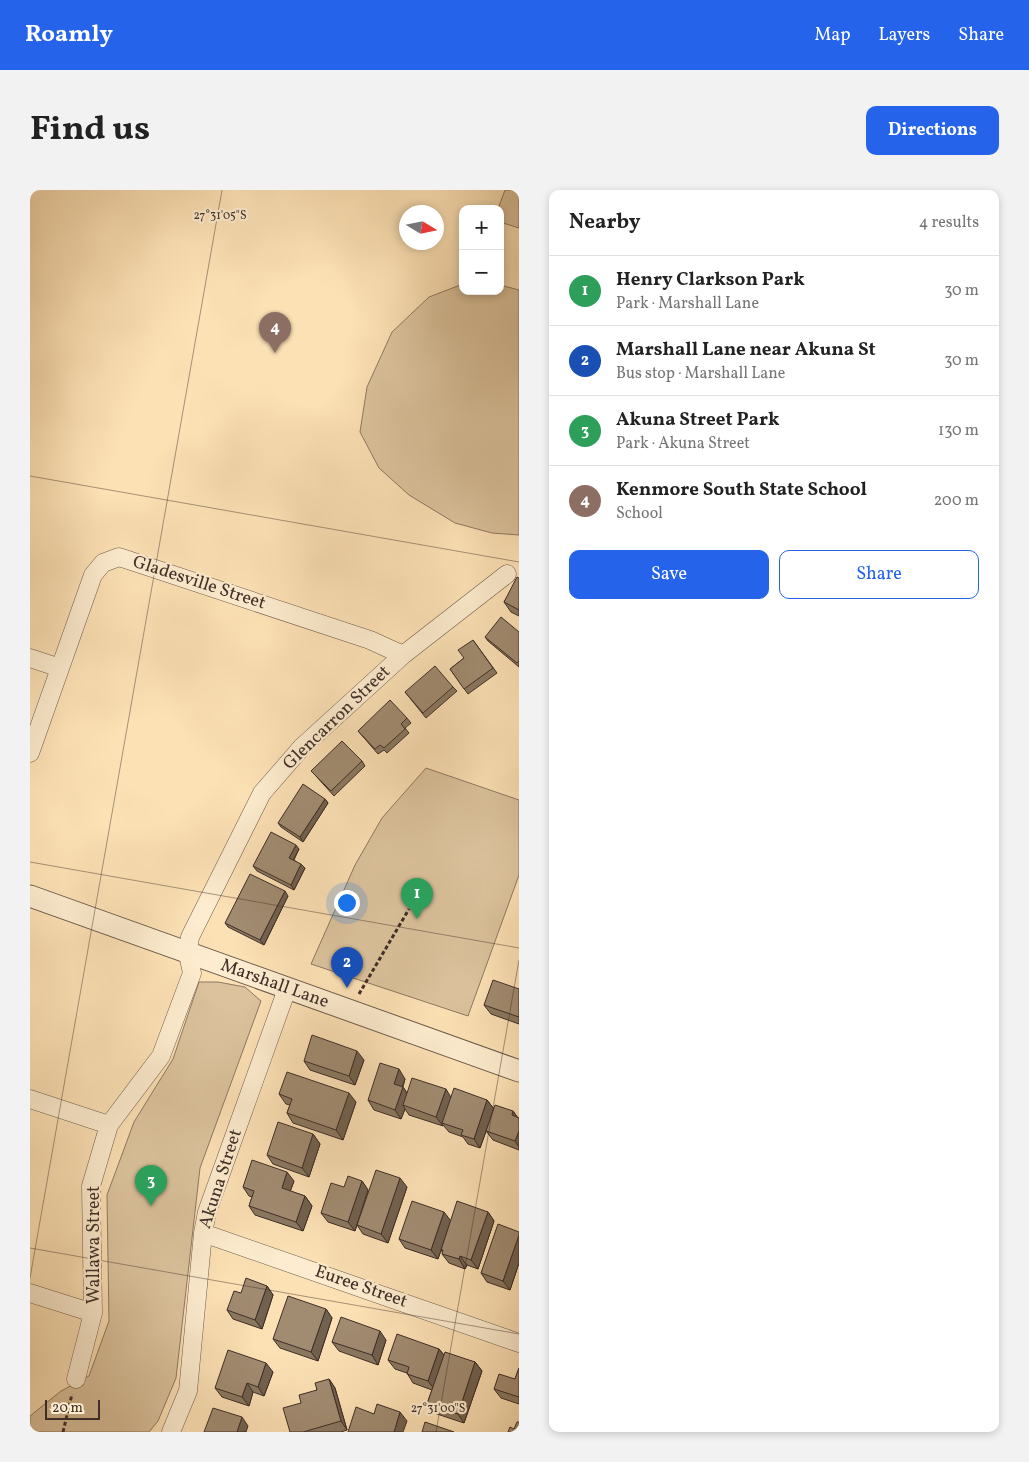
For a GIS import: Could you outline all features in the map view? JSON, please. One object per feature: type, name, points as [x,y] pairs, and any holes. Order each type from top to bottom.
[{"type":"street","name":"Gladesville Street","points":[[30,753],[93,575],[103,563],[119,557],[370,640],[403,655]]},
{"type":"street","name":"Glencarron Street","points":[[188,954],[190,937],[262,794],[302,747],[403,655],[507,574]]},
{"type":"street","points":[[30,658],[60,668]]},
{"type":"street","name":"Marshall Lane","points":[[30,896],[519,1071]]},
{"type":"street","name":"Wallawa Street","points":[[76,1379],[93,1313],[92,1186],[109,1125],[161,1056],[192,973],[188,954]]},
{"type":"street","name":"Akuna Street","points":[[171,1432],[188,1391],[203,1232],[207,1212],[287,989]]},
{"type":"street","points":[[30,1099],[109,1125]]},
{"type":"street","name":"Euree Street","points":[[203,1232],[519,1343]]},
{"type":"street","points":[[30,1293],[93,1313]]},
{"type":"path","points":[[358,997],[409,909]]},
{"type":"path","points":[[63,1432],[76,1379]]},
{"type":"shaded area","points":[[505,190],[519,190],[519,228],[504,223],[504,205],[499,205]]},
{"type":"shaded area","points":[[459,286],[459,295],[504,295],[504,286],[519,290],[519,535],[492,533],[455,523],[409,495],[379,468],[360,432],[367,387],[392,332],[429,297]]},
{"type":"shaded area","points":[[426,768],[519,800],[519,875],[468,1016],[311,964],[355,865],[382,818]]},
{"type":"shaded area","points":[[199,982],[218,982],[245,987],[261,1001],[200,1168],[176,1378],[158,1421],[149,1432],[30,1432],[30,1416],[61,1391],[89,1376],[109,1321],[107,1195],[134,1122],[173,1059]]},
{"type":"building","points":[[517,577],[519,578],[519,610],[504,602]]},
{"type":"building","points":[[501,617],[519,632],[519,661],[517,663],[485,637]]},
{"type":"building","points":[[473,640],[493,668],[464,689],[450,669],[464,658],[458,650]]},
{"type":"building","points":[[435,666],[453,687],[423,713],[405,692]]},
{"type":"building","points":[[390,700],[407,718],[401,724],[405,729],[384,748],[380,745],[375,749],[358,731]]},
{"type":"building","points":[[342,741],[362,761],[331,791],[311,771]]},
{"type":"building","points":[[303,784],[325,799],[300,837],[278,823]]},
{"type":"building","points":[[271,832],[296,845],[289,858],[301,864],[291,885],[253,866]]},
{"type":"building","points":[[250,874],[285,891],[260,940],[225,923]]},
{"type":"building","points":[[493,980],[519,989],[519,1017],[484,1005]]},
{"type":"building","points":[[312,1035],[357,1051],[349,1076],[304,1061]]},
{"type":"building","points":[[380,1063],[399,1069],[394,1084],[403,1087],[395,1110],[368,1100]]},
{"type":"building","points":[[287,1072],[349,1093],[336,1130],[287,1113],[292,1099],[279,1094]]},
{"type":"building","points":[[412,1078],[446,1089],[436,1117],[403,1105]]},
{"type":"building","points":[[454,1088],[487,1100],[474,1139],[461,1135],[463,1130],[442,1123]]},
{"type":"building","points":[[495,1105],[513,1111],[512,1115],[519,1118],[519,1131],[515,1141],[486,1131]]},
{"type":"building","points":[[278,1122],[313,1134],[302,1168],[267,1155]]},
{"type":"building","points":[[252,1160],[287,1172],[282,1188],[305,1196],[296,1222],[249,1206],[254,1191],[243,1187]]},
{"type":"building","points":[[376,1170],[400,1178],[381,1234],[357,1225]]},
{"type":"building","points":[[348,1176],[362,1181],[348,1222],[321,1213],[331,1183],[344,1187]]},
{"type":"building","points":[[412,1201],[444,1212],[431,1250],[399,1239]]},
{"type":"building","points":[[457,1201],[488,1212],[471,1260],[460,1256],[459,1259],[442,1254],[443,1250],[441,1250]]},
{"type":"building","points":[[498,1224],[519,1232],[503,1281],[481,1273]]},
{"type":"building","points":[[246,1278],[267,1286],[255,1320],[227,1310],[234,1291],[241,1293]]},
{"type":"building","points":[[288,1296],[326,1309],[311,1352],[273,1339]]},
{"type":"building","points":[[341,1317],[380,1331],[372,1355],[332,1342]]},
{"type":"building","points":[[397,1334],[439,1349],[428,1381],[407,1374],[409,1367],[388,1360]]},
{"type":"building","points":[[228,1350],[266,1363],[258,1387],[247,1383],[242,1397],[215,1388]]},
{"type":"building","points":[[445,1352],[475,1362],[458,1414],[427,1404]]},
{"type":"building","points":[[519,1368],[519,1397],[494,1389],[499,1374],[515,1379]]},
{"type":"building","points":[[329,1379],[341,1421],[303,1432],[290,1432],[283,1408],[301,1403],[299,1395],[317,1390],[315,1383]]},
{"type":"building","points":[[377,1404],[400,1412],[394,1432],[348,1432],[356,1407],[374,1414]]},
{"type":"building","points":[[213,1408],[242,1417],[237,1432],[204,1432]]},
{"type":"building","points":[[425,1422],[454,1432],[422,1432]]},
{"type":"building","points":[[517,1422],[519,1422],[519,1432],[508,1432],[510,1427],[514,1429]]},
{"type":"place","name":"Kenmore South State School","points":[[275,353]]},
{"type":"place","name":"Henry Clarkson Park","points":[[417,919]]},
{"type":"place","name":"Marshall Lane near Akuna St","points":[[347,988]]},
{"type":"place","name":"Akuna Street Park","points":[[151,1206]]}]
